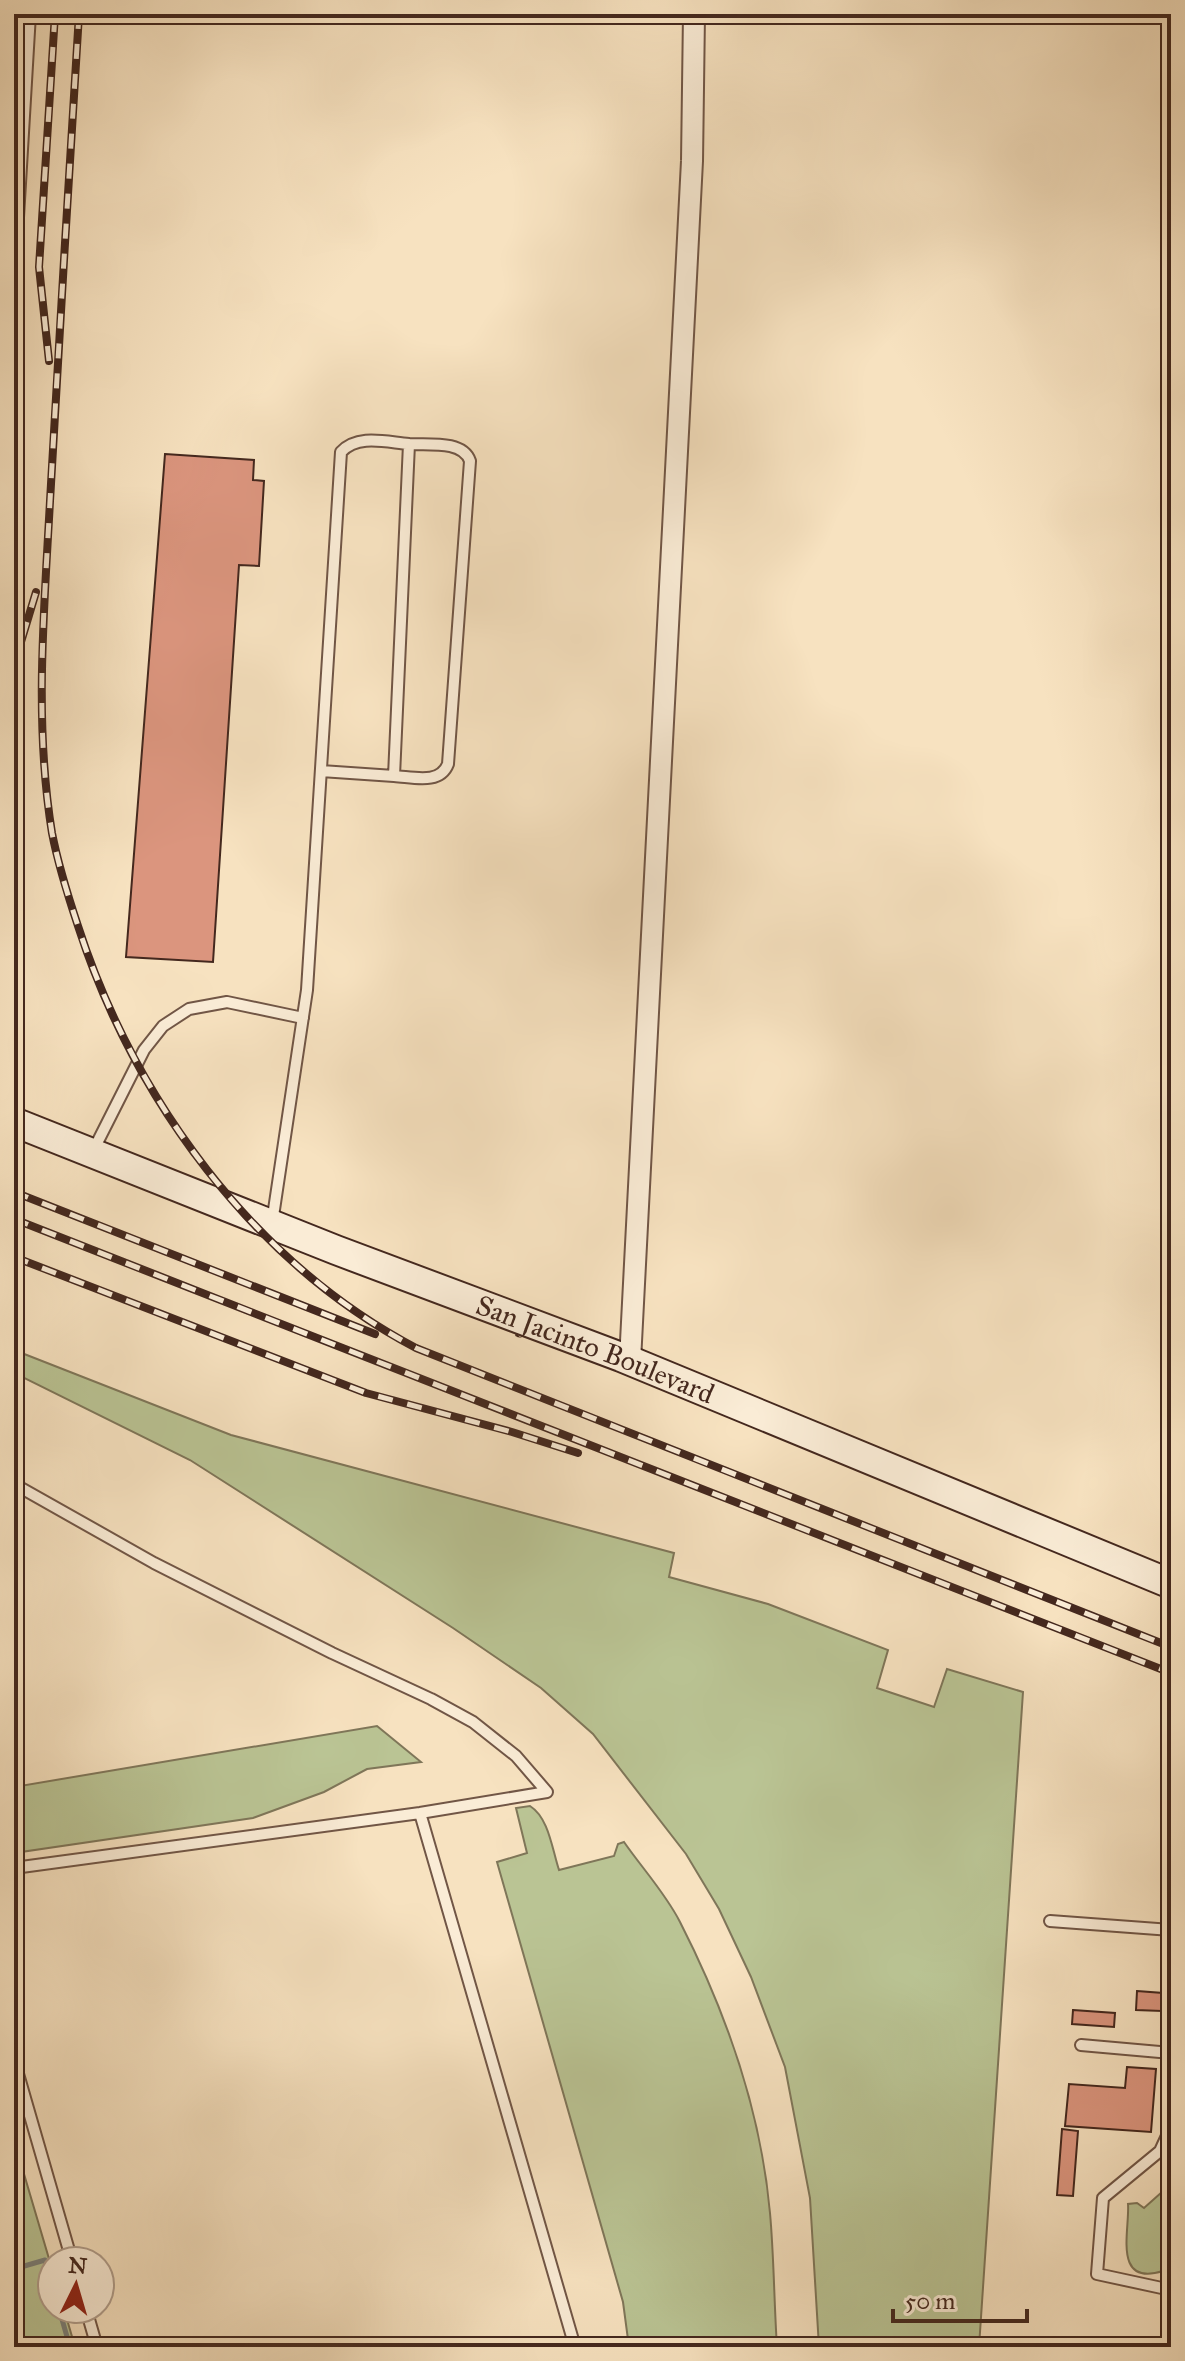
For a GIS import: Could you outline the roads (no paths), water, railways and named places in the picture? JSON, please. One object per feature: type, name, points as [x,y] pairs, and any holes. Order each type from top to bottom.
[{"type":"main road","name":"San Jacinto Boulevard","points":[[14,1122],[272,1225],[630,1361],[1171,1584]]},
{"type":"street","points":[[630,1361],[692,161],[694,14]]},
{"type":"lane","points":[[14,285],[30,14]]},
{"type":"lane","points":[[272,1225],[303,1018],[341,452],[360,440],[459,448],[467,453],[470,461],[445,772],[437,778],[321,771]]},
{"type":"lane","points":[[394,776],[409,444]]},
{"type":"lane","points":[[92,1153],[144,1050],[163,1026],[189,1009],[227,1002],[303,1018]]},
{"type":"lane","points":[[14,1484],[167,1570],[473,1722],[516,1756],[547,1792],[420,1813],[14,1868]]},
{"type":"lane","points":[[420,1813],[575,2347]]},
{"type":"lane","points":[[1050,1921],[1171,1930]]},
{"type":"lane","points":[[1081,2045],[1171,2053]]},
{"type":"lane","points":[[14,2060],[67,2245]]},
{"type":"lane","points":[[1171,2127],[1160,2151],[1103,2198],[1097,2274],[1171,2290]]},
{"type":"lane","points":[[91,2325],[97,2347]]},
{"type":"waterway","points":[[14,2269],[36,2263]]},
{"type":"waterway","points":[[64,2325],[70,2347]]},
{"type":"railway","points":[[49,361],[39,267],[55,14]]},
{"type":"railway","points":[[79,14],[43,626],[42,709],[46,791],[60,868],[102,990],[132,1053],[167,1113],[207,1170],[252,1222],[302,1270],[357,1312],[416,1348],[1171,1647]]},
{"type":"railway","points":[[14,665],[36,592]]},
{"type":"railway","points":[[14,1192],[375,1334]]},
{"type":"railway","points":[[14,1219],[1171,1673]]},
{"type":"railway","points":[[14,1257],[366,1393],[578,1453]]}]
